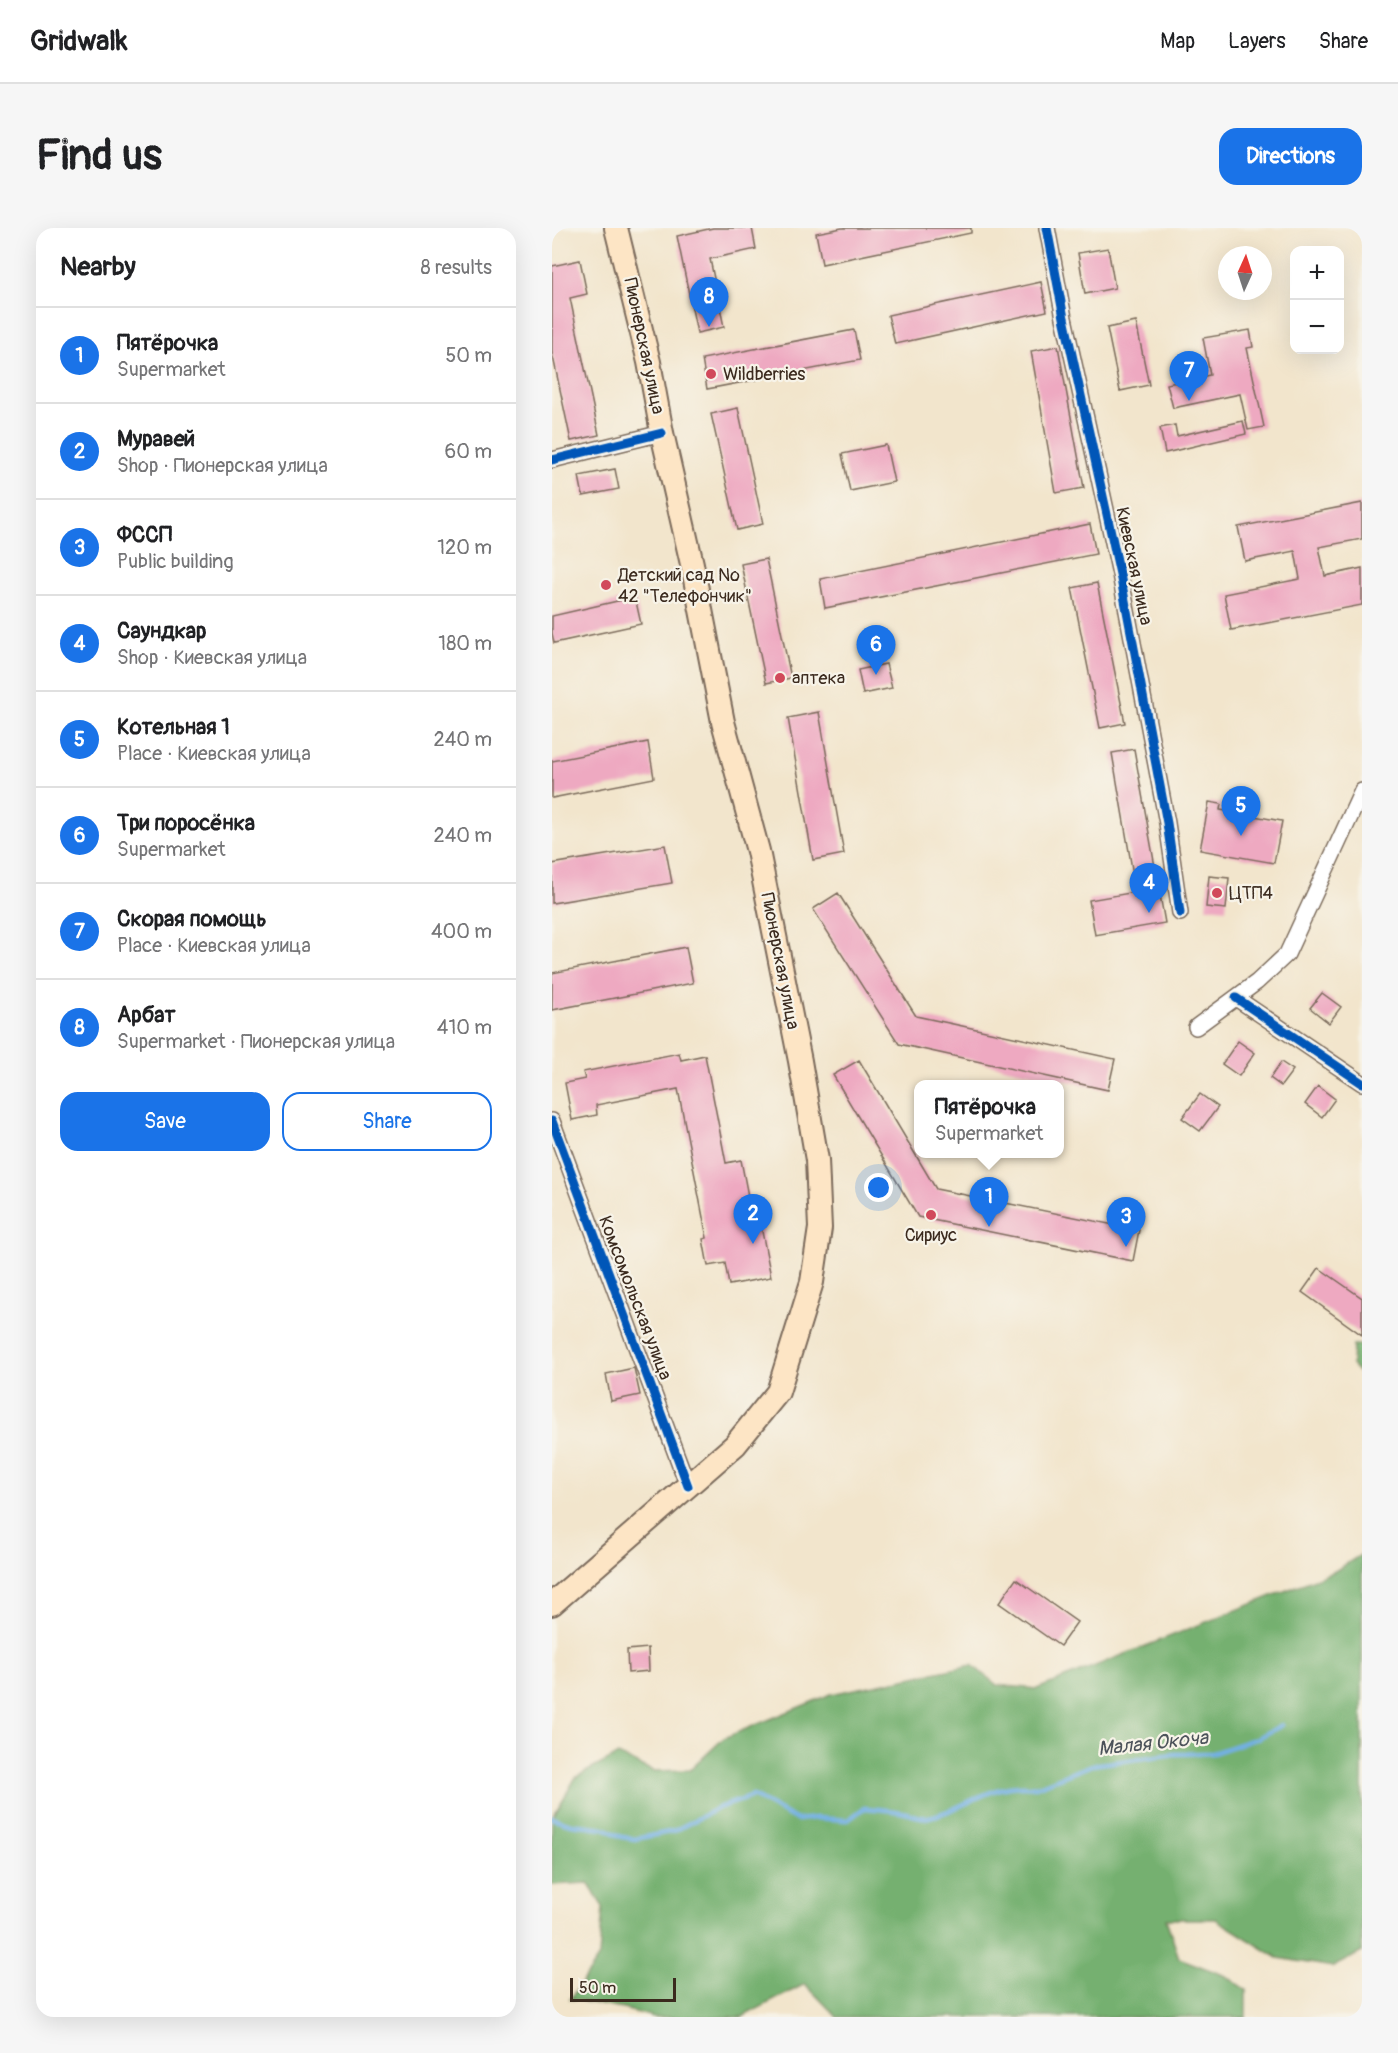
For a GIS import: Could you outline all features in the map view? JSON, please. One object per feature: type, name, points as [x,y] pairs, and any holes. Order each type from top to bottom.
[{"type":"main road","name":"Пионерская улица","points":[[552,1604],[735,1445],[778,1392],[812,1282],[820,1228],[817,1160],[800,1061],[758,851],[723,722],[692,564],[662,433],[650,362],[616,228]]},
{"type":"street","name":"Киевская улица","points":[[1047,228],[1064,318],[1120,574],[1167,823],[1179,913]]},
{"type":"street","points":[[552,460],[662,433]]},
{"type":"street","points":[[1196,1027],[1257,982],[1287,954],[1362,791]]},
{"type":"street","points":[[1236,998],[1362,1083]]},
{"type":"street","name":"Комсомольская улица","points":[[552,1121],[688,1486]]},
{"type":"green space","points":[[1353,1345],[1362,1345],[1362,1376],[1352,1365]]},
{"type":"green space","points":[[1362,1554],[1362,1952],[1333,1967],[1278,1958],[1216,1919],[1166,1919],[1179,1958],[1226,1976],[1246,1990],[1246,2017],[837,2017],[805,1984],[742,2017],[654,2017],[570,1999],[599,1957],[603,1907],[588,1883],[552,1885],[552,1818],[576,1777],[618,1755],[653,1771],[690,1770],[724,1738],[831,1694],[972,1665],[997,1685],[1037,1689],[1335,1571]]},
{"type":"building","points":[[713,228],[752,228],[756,249],[710,259],[724,327],[697,333],[677,236]]},
{"type":"building","points":[[842,228],[971,228],[971,233],[822,264],[816,233]]},
{"type":"building","points":[[1108,248],[1115,288],[1085,294],[1078,253]]},
{"type":"building","points":[[580,260],[587,294],[570,298],[599,435],[571,441],[552,352],[552,266]]},
{"type":"building","points":[[1041,282],[1047,311],[895,344],[888,315]]},
{"type":"building","points":[[1136,322],[1149,385],[1120,391],[1107,328]]},
{"type":"building","points":[[854,330],[860,360],[707,389],[702,359]]},
{"type":"building","points":[[1250,330],[1253,347],[1247,348],[1264,427],[1248,430],[1240,394],[1173,408],[1167,384],[1210,375],[1203,338]]},
{"type":"building","points":[[1058,346],[1084,488],[1056,493],[1031,351]]},
{"type":"building","points":[[738,408],[763,524],[737,530],[711,414]]},
{"type":"building","points":[[1243,421],[1246,434],[1165,453],[1160,428],[1175,425],[1177,436]]},
{"type":"building","points":[[886,445],[894,482],[850,491],[842,454]]},
{"type":"building","points":[[615,469],[619,489],[583,496],[579,476]]},
{"type":"building","points":[[1362,503],[1362,539],[1319,547],[1325,576],[1362,568],[1362,605],[1231,630],[1224,594],[1300,579],[1295,551],[1245,561],[1238,527]]},
{"type":"building","points":[[1090,524],[1096,554],[825,608],[820,579]]},
{"type":"building","points":[[766,559],[791,678],[766,683],[741,564]]},
{"type":"building","points":[[1097,583],[1125,723],[1100,728],[1072,588]]},
{"type":"building","points":[[635,597],[641,624],[554,643],[552,616]]},
{"type":"building","points":[[886,664],[892,688],[863,694],[858,670]]},
{"type":"building","points":[[819,712],[844,854],[813,860],[788,718]]},
{"type":"building","points":[[648,742],[654,778],[552,798],[552,761]]},
{"type":"building","points":[[1134,749],[1165,923],[1095,935],[1089,900],[1136,892],[1112,753]]},
{"type":"building","points":[[1209,802],[1221,804],[1220,810],[1282,821],[1274,863],[1200,850]]},
{"type":"building","points":[[665,845],[672,883],[552,903],[552,864]]},
{"type":"building","name":"ЦТП4","points":[[1209,876],[1229,878],[1226,909],[1206,907]]},
{"type":"building","points":[[838,893],[916,1016],[1115,1059],[1108,1090],[899,1044],[813,909]]},
{"type":"building","points":[[686,947],[693,983],[552,1010],[552,973]]},
{"type":"building","points":[[1322,993],[1341,1007],[1329,1023],[1310,1008]]},
{"type":"building","points":[[1238,1041],[1255,1053],[1239,1076],[1222,1064]]},
{"type":"building","points":[[679,1053],[681,1060],[705,1055],[726,1163],[741,1160],[751,1212],[758,1211],[771,1277],[729,1285],[725,1263],[708,1266],[703,1239],[707,1238],[678,1089],[596,1105],[597,1115],[572,1120],[565,1083],[585,1079],[583,1072]]},
{"type":"building","points":[[859,1060],[914,1152],[914,1158],[917,1158],[936,1189],[1139,1230],[1133,1261],[918,1217],[833,1075]]},
{"type":"building","points":[[1281,1062],[1293,1070],[1281,1086],[1270,1078]]},
{"type":"building","points":[[1318,1086],[1335,1099],[1322,1117],[1305,1104]]},
{"type":"building","points":[[1200,1094],[1218,1107],[1200,1131],[1182,1118]]},
{"type":"building","points":[[1319,1268],[1362,1298],[1362,1335],[1302,1292]]},
{"type":"building","points":[[634,1368],[640,1395],[611,1401],[606,1374]]},
{"type":"building","points":[[1016,1579],[1077,1622],[1060,1646],[999,1603]]},
{"type":"building","points":[[648,1648],[649,1671],[628,1673],[627,1650]]},
{"type":"waterway","name":"Малая Окоча","points":[[552,1818],[571,1824],[604,1828],[622,1837],[635,1839],[674,1831],[718,1808],[753,1796],[797,1820],[816,1818],[848,1820],[864,1808],[926,1817],[956,1808],[992,1791],[1020,1786],[1036,1787],[1092,1765],[1175,1754],[1213,1753],[1258,1738],[1282,1725]]},
{"type":"cycle path","points":[[1047,228],[1064,318],[1120,574],[1167,823],[1180,913]]},
{"type":"cycle path","points":[[552,460],[662,433]]},
{"type":"cycle path","points":[[1236,998],[1362,1083]]},
{"type":"cycle path","points":[[552,1121],[688,1486]]},
{"type":"place","name":"Арбат","points":[[709,327]]},
{"type":"place","name":"Wildberries","points":[[711,374]]},
{"type":"place","name":"Скорая помощь","points":[[1189,401]]},
{"type":"place","name":"Детский сад № 42 \"Телефончик\"","points":[[606,585]]},
{"type":"place","name":"Три поросёнка","points":[[876,675]]},
{"type":"place","name":"аптека","points":[[780,678]]},
{"type":"place","name":"Котельная 1","points":[[1241,836]]},
{"type":"place","name":"ЦТП4","points":[[1217,893]]},
{"type":"place","name":"Саундкар","points":[[1149,913]]},
{"type":"place","name":"Сириус","points":[[931,1215]]},
{"type":"place","name":"Пятёрочка","points":[[989,1227]]},
{"type":"place","name":"Муравей","points":[[753,1244]]},
{"type":"place","name":"ФССП","points":[[1126,1247]]}]
